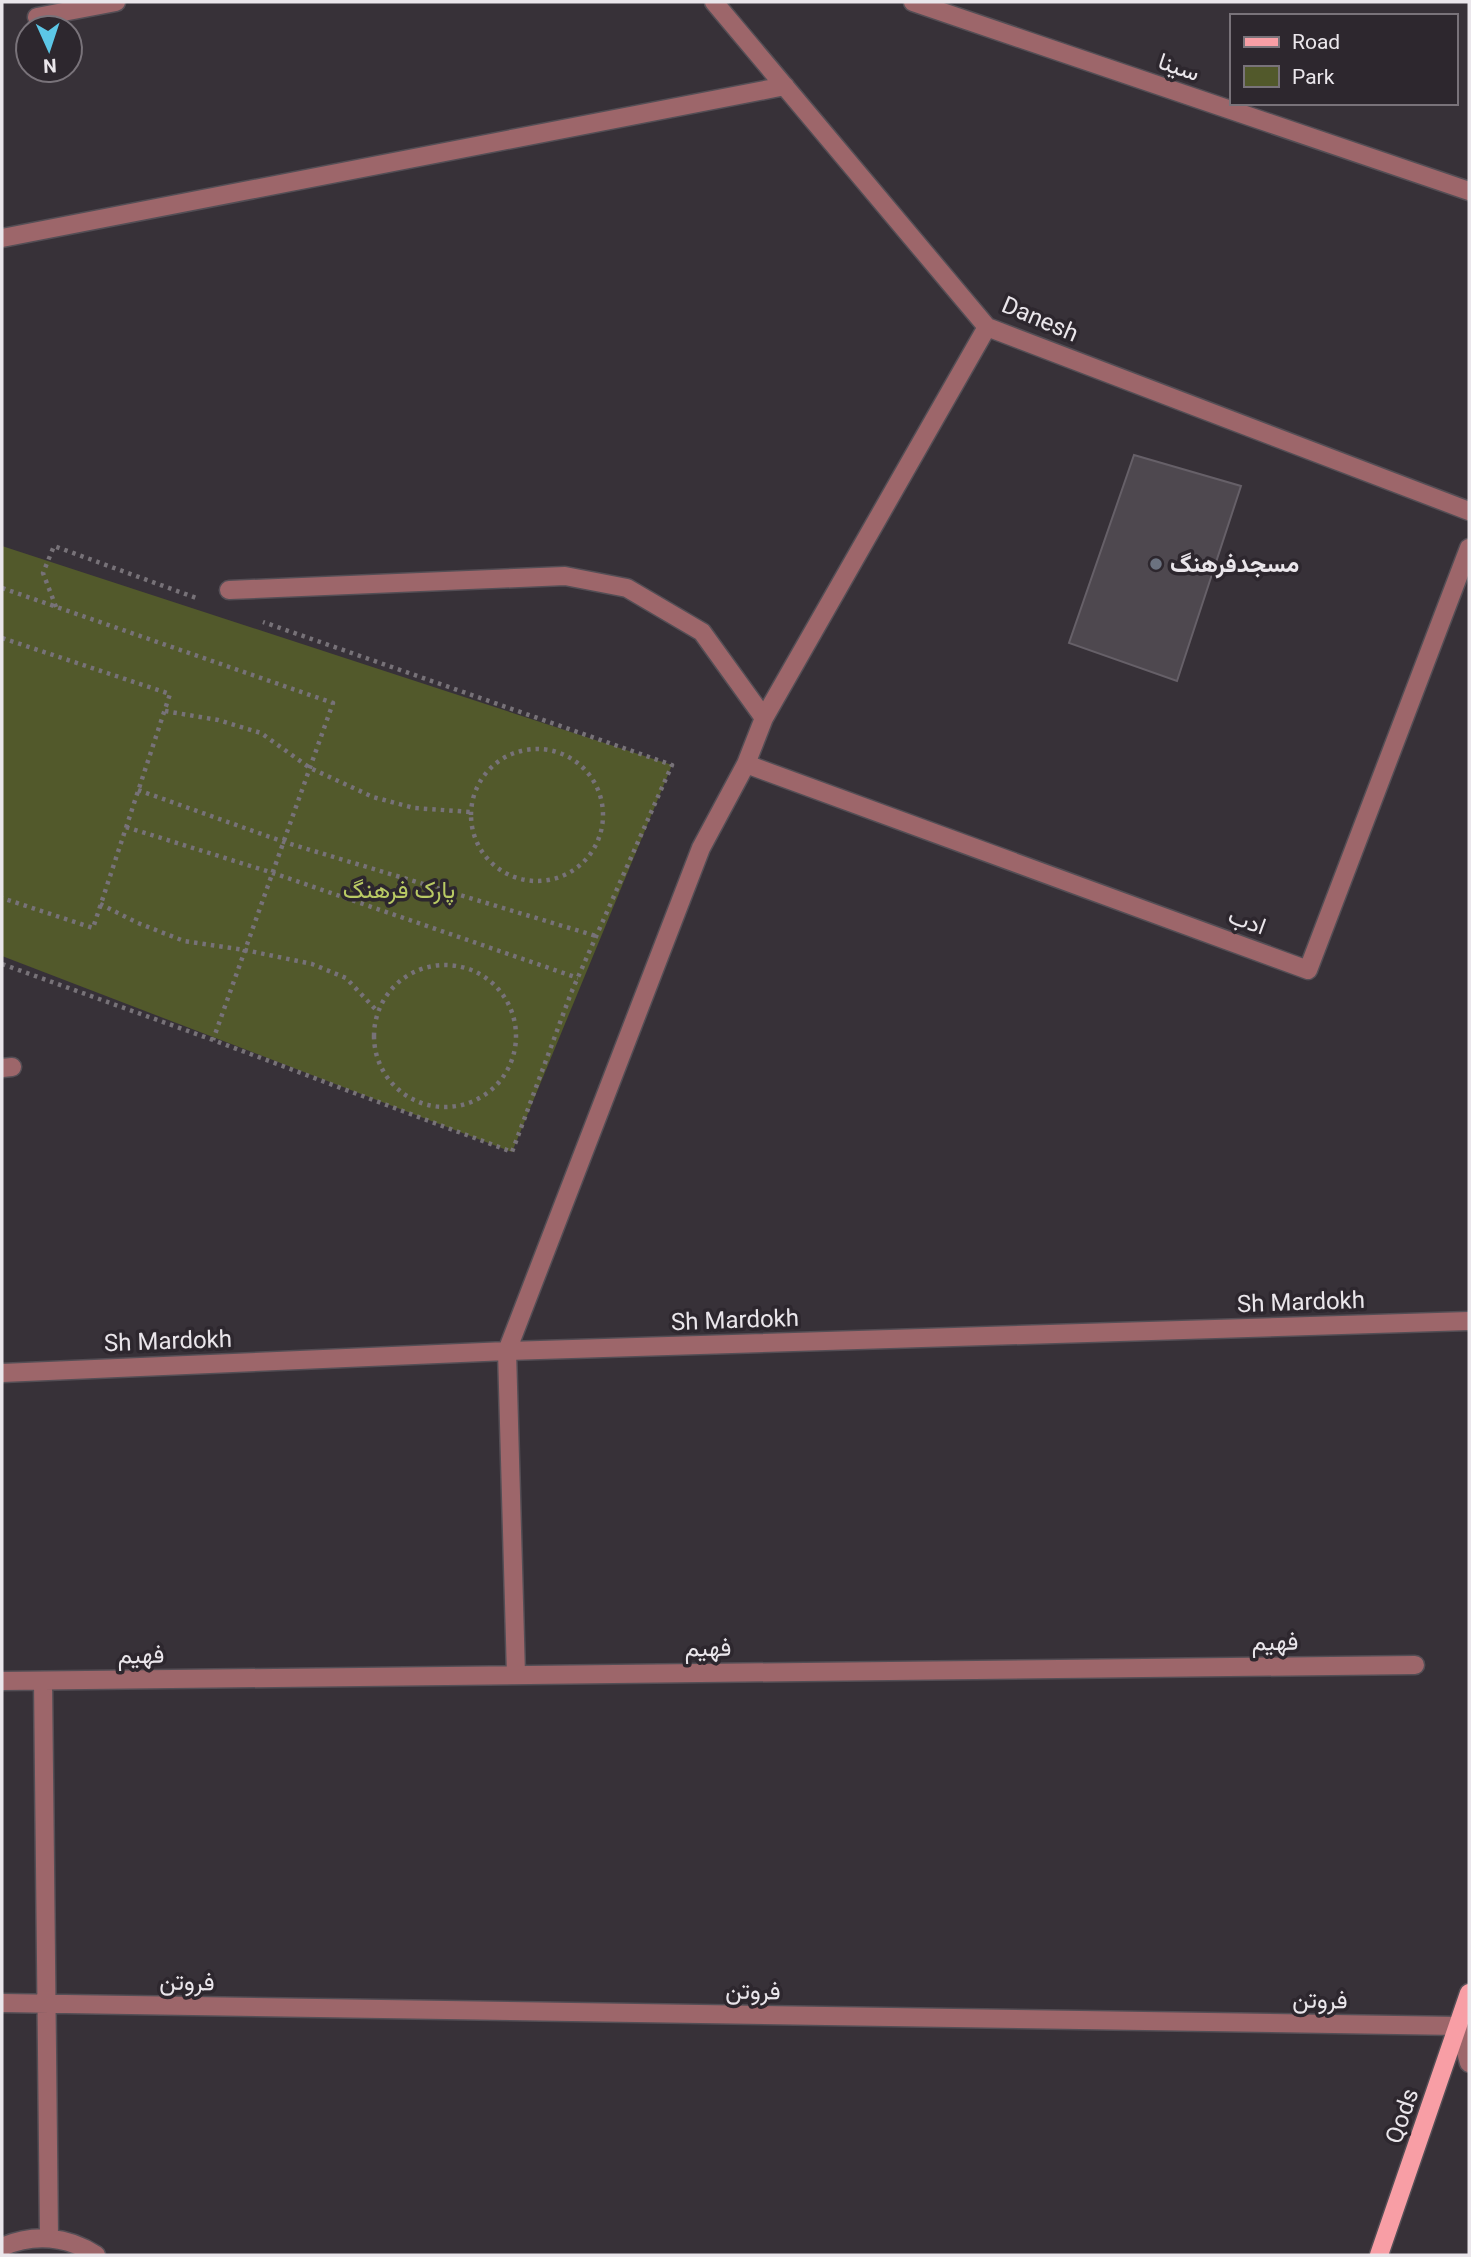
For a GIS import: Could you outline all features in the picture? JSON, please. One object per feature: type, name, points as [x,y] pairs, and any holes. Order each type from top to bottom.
[{"type":"main road","name":"Qods","points":[[1379,2255],[1469,1993]]},
{"type":"street","points":[[57,14],[116,2]]},
{"type":"street","name":"Danesh","points":[[714,2],[987,327],[1469,510]]},
{"type":"street","name":"سینا","points":[[913,2],[1469,191]]},
{"type":"street","points":[[2,238],[785,86]]},
{"type":"street","points":[[516,1675],[507,1351],[701,848],[746,764],[764,718],[987,327]]},
{"type":"street","name":"ادب","points":[[746,764],[1308,970],[1469,548]]},
{"type":"street","points":[[229,590],[565,576],[626,588],[702,632],[764,718]]},
{"type":"street","name":"Sh Mardokh","points":[[2,1373],[507,1351],[1469,1321]]},
{"type":"street","name":"فهیم","points":[[2,1681],[1415,1665]]},
{"type":"street","points":[[43,1681],[49,2237]]},
{"type":"street","name":"فروتن","points":[[2,2003],[1459,2026]]},
{"type":"street","points":[[1459,2026],[1469,2063]]},
{"type":"street","points":[[2,2247],[17,2241],[49,2237],[80,2245],[96,2255]]},
{"type":"path","points":[[56,607],[43,573],[54,546],[206,601]]},
{"type":"path","points":[[2,589],[332,703],[213,1040]]},
{"type":"path","points":[[2,964],[512,1152],[578,978],[672,765],[257,620]]},
{"type":"path","points":[[2,638],[170,694],[93,928],[2,898]]},
{"type":"path","points":[[165,711],[218,720],[261,733],[310,768],[373,797],[414,808],[471,812]]},
{"type":"path","points":[[527,749],[551,750],[572,758],[588,772],[599,789],[603,810],[602,830],[594,849],[580,865],[562,876],[542,880],[522,879],[502,871],[485,855],[474,835],[471,812],[475,791],[488,771],[506,757],[527,749]]},
{"type":"path","points":[[138,790],[284,842],[596,936]]},
{"type":"path","points":[[126,827],[273,873],[578,978]]},
{"type":"path","points":[[100,904],[184,941],[246,950],[312,964],[346,978],[378,1012]]},
{"type":"path","points":[[454,966],[477,973],[495,986],[509,1005],[515,1027],[515,1049],[507,1070],[493,1088],[474,1101],[453,1107],[428,1106],[406,1097],[388,1080],[377,1059],[373,1036],[378,1012],[389,991],[408,976],[430,967],[454,966]]},
{"type":"green space","name":"پارک فرهنگ","points":[[2,546],[672,765],[512,1152],[2,956]]},
{"type":"building","name":"مسجدفرهنگ","points":[[1134,455],[1241,486],[1177,681],[1069,643]]},
{"type":"place","name":"مسجدفرهنگ","points":[[1156,564]]}]
